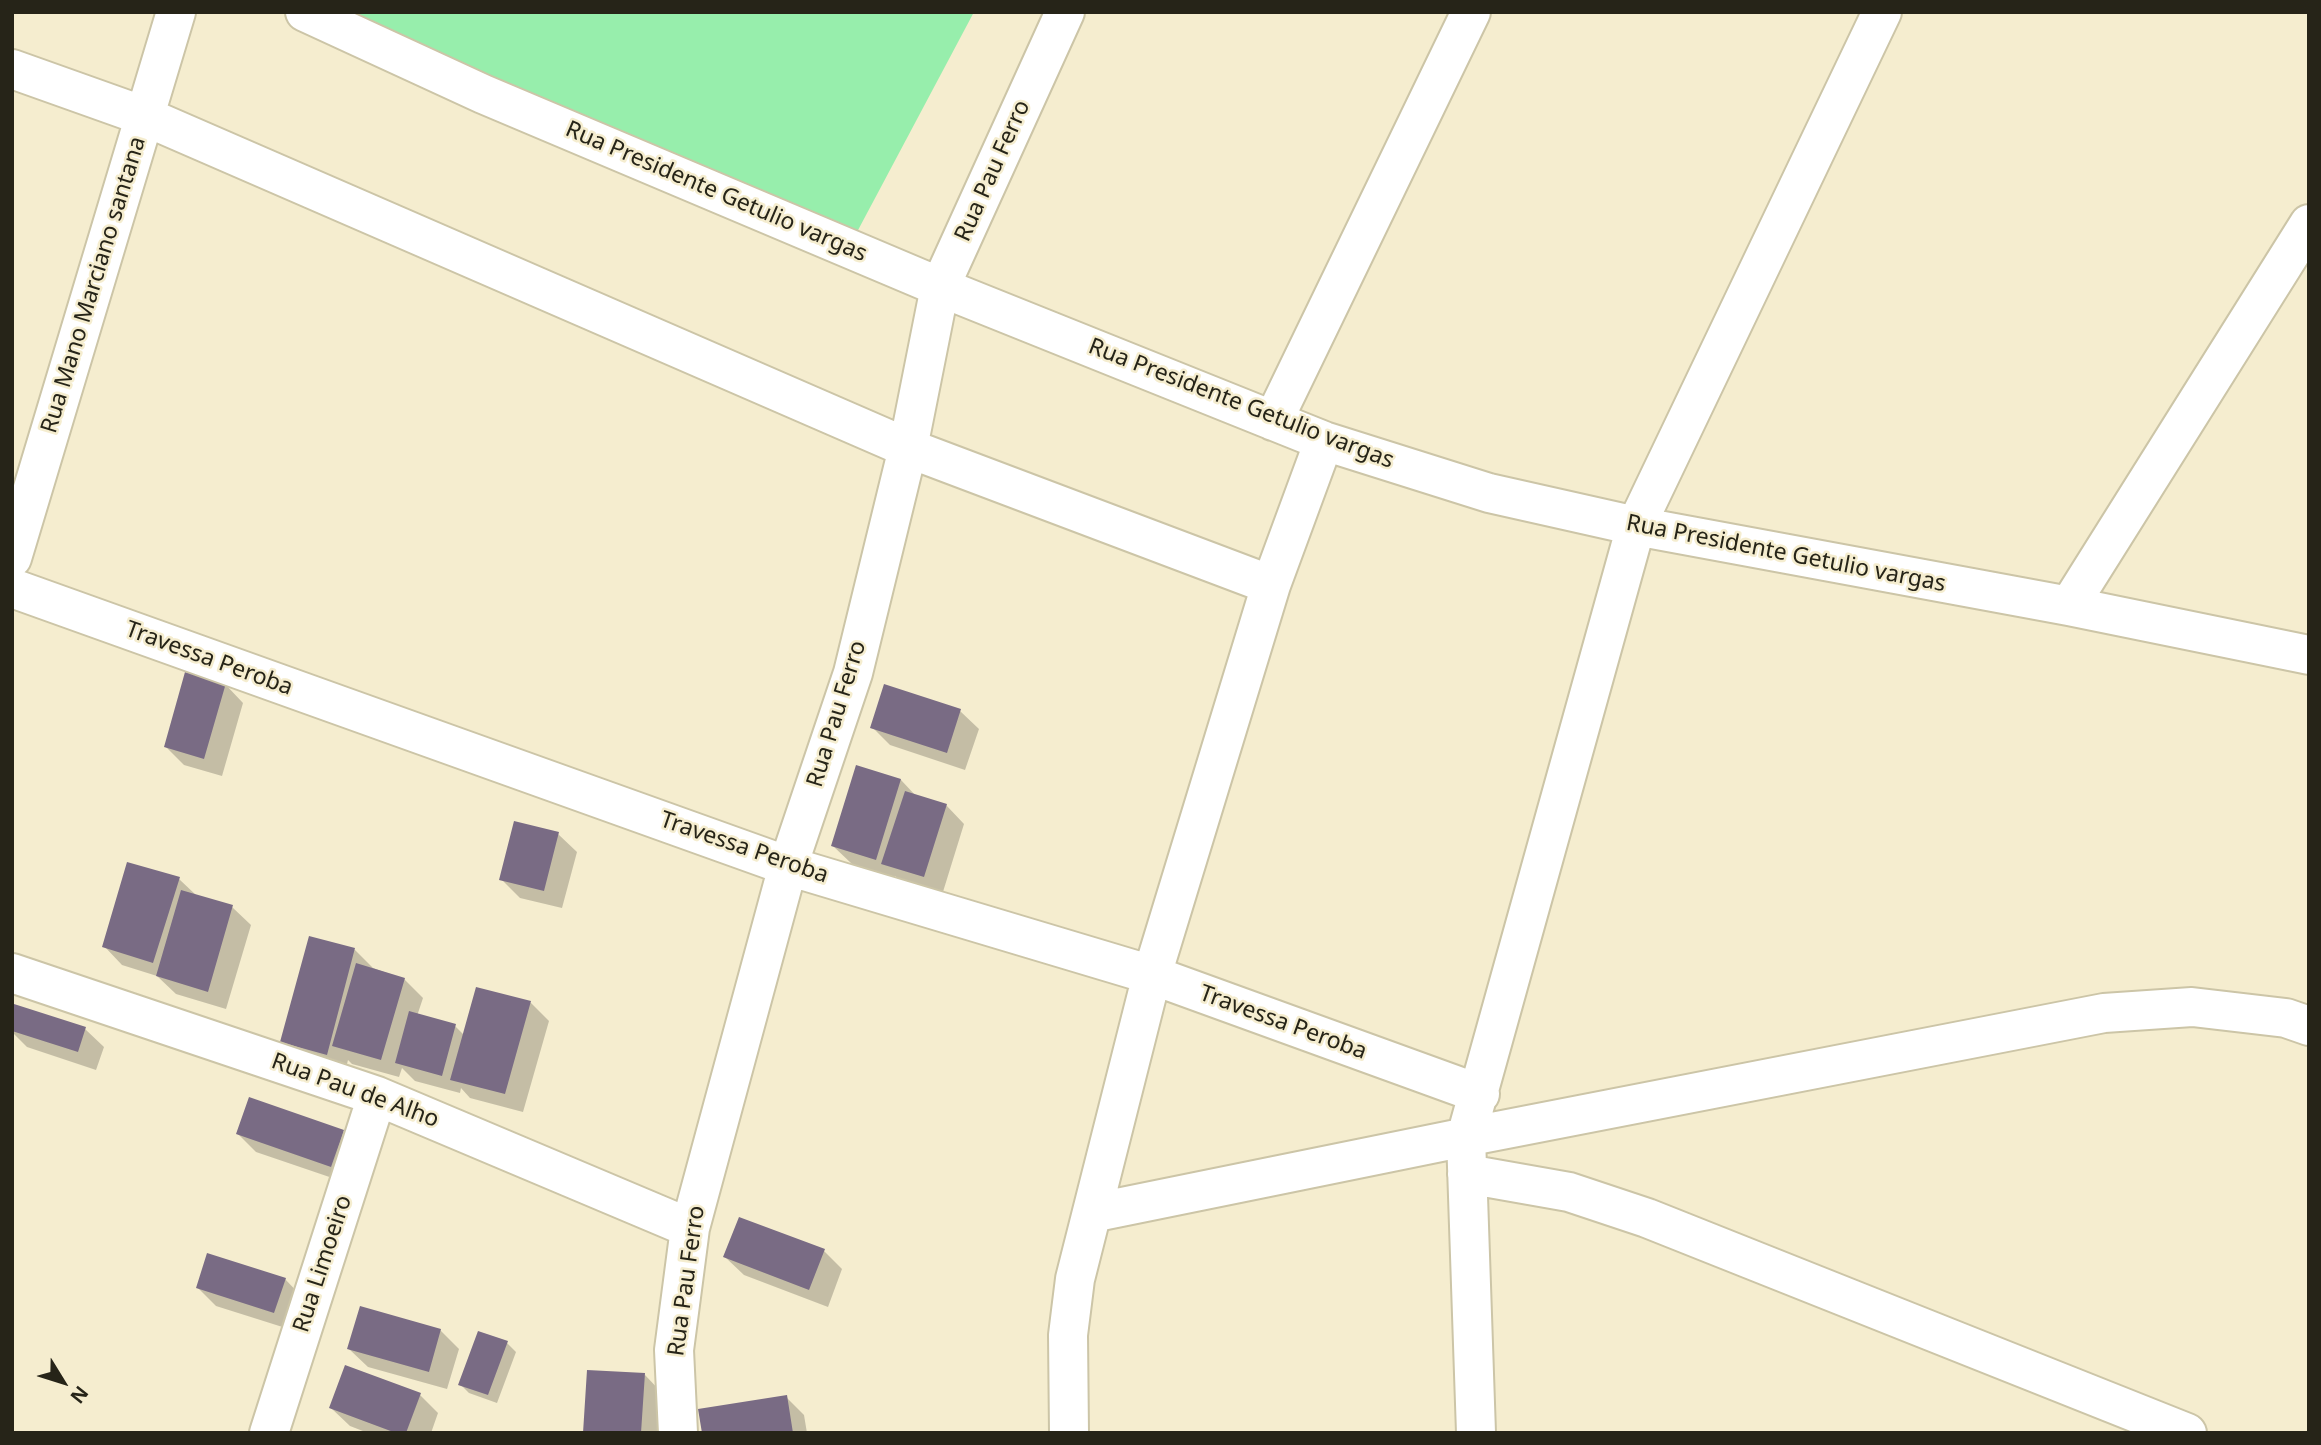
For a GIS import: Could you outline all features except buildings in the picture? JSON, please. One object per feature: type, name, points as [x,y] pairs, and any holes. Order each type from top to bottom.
[{"type":"street","name":"Rua Mano Marciano santana","points":[[12,558],[176,12]]},
{"type":"street","name":"Rua Presidente Getulio vargas","points":[[305,12],[484,94],[940,287],[1324,441],[1489,493],[1636,526],[2068,606],[2309,655]]},
{"type":"street","name":"Rua Pau Ferro","points":[[678,1433],[674,1350],[690,1228],[788,866],[853,673],[908,448],[940,287],[1065,12]]},
{"type":"street","points":[[1273,421],[1471,12]]},
{"type":"street","points":[[1476,1433],[1467,1156],[1480,1094],[1636,526],[1882,12]]},
{"type":"street","points":[[12,69],[144,116],[908,448],[1271,585]]},
{"type":"street","points":[[2068,606],[2309,224]]},
{"type":"street","points":[[1069,1433],[1068,1335],[1075,1279],[1152,975],[1271,585],[1324,441]]},
{"type":"street","name":"Travessa Peroba","points":[[12,588],[788,866],[1152,975],[1480,1094]]},
{"type":"street","name":"Rua Pau de Alho","points":[[12,973],[377,1096],[690,1228]]},
{"type":"street","points":[[1092,1213],[1467,1156],[2105,1013],[2192,1007],[2286,1018],[2309,1026]]},
{"type":"street","name":"Rua Limoeiro","points":[[269,1433],[377,1096]]},
{"type":"street","points":[[1467,1156],[1647,1217],[2187,1433]]},
{"type":"green space","points":[[292,12],[974,12],[840,264]]}]
